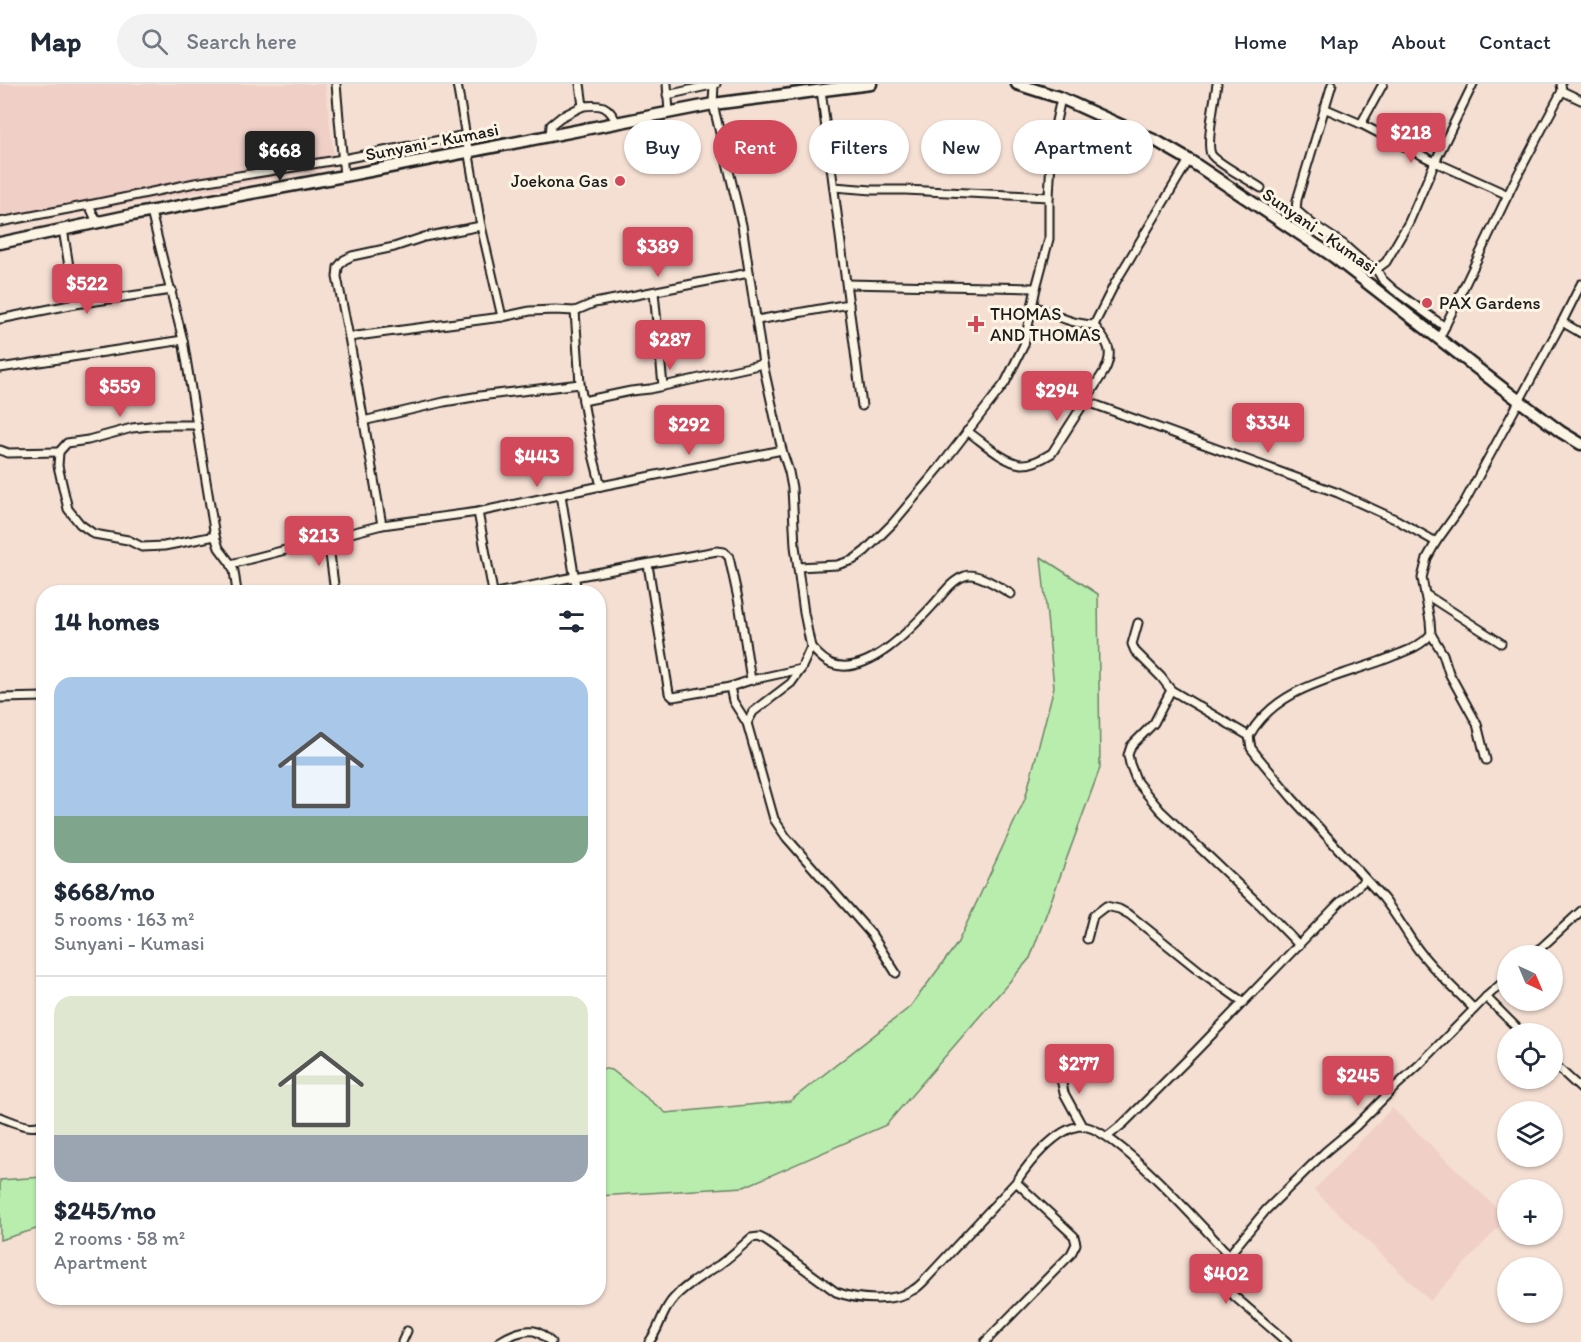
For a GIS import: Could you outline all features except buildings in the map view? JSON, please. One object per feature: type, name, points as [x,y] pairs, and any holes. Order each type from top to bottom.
[{"type":"main road","name":"Sunyani - Kumasi","points":[[0,243],[97,222],[669,112],[849,85],[871,84]]},
{"type":"main road","name":"Sunyani - Kumasi","points":[[1017,84],[1042,88],[1158,142],[1188,160],[1334,257],[1520,401],[1581,444]]},
{"type":"street","points":[[336,84],[344,176]]},
{"type":"street","points":[[457,84],[481,226],[502,317]]},
{"type":"street","points":[[580,84],[584,106]]},
{"type":"street","points":[[667,84],[669,112]]},
{"type":"street","points":[[668,95],[715,84],[713,104],[737,202],[763,364],[792,489],[795,546],[810,647],[801,669],[791,683],[753,712],[747,723]]},
{"type":"street","points":[[1216,84],[1211,153],[1223,165],[1261,188]]},
{"type":"street","points":[[1332,84],[1296,210],[1370,266],[1376,268],[1386,262],[1409,222],[1473,84]]},
{"type":"street","points":[[1361,124],[1383,84]]},
{"type":"street","points":[[1439,339],[1562,87],[1581,100]]},
{"type":"street","points":[[821,90],[862,406]]},
{"type":"street","points":[[798,567],[837,565],[853,560],[865,551],[911,501],[1005,383],[1024,345],[1049,239],[1052,140],[1061,98]]},
{"type":"street","points":[[550,136],[551,125],[561,117],[584,106],[602,105],[608,108],[617,123]]},
{"type":"street","points":[[1324,108],[1508,195]]},
{"type":"street","points":[[0,222],[195,183],[343,159],[466,135]]},
{"type":"street","points":[[1094,325],[1115,283],[1188,160]]},
{"type":"street","points":[[834,188],[1049,196]]},
{"type":"street","points":[[89,205],[97,222]]},
{"type":"street","points":[[151,212],[183,340],[215,536],[219,548],[231,564],[236,585]]},
{"type":"street","points":[[382,525],[337,277],[338,267],[352,256],[394,247],[424,237],[481,226]]},
{"type":"street","points":[[63,229],[75,304]]},
{"type":"street","points":[[1334,257],[1343,244]]},
{"type":"street","points":[[1376,268],[1382,279],[1445,327]]},
{"type":"street","points":[[349,337],[543,310],[575,311],[594,303],[749,273]]},
{"type":"street","points":[[847,284],[1036,288]]},
{"type":"street","points":[[1486,760],[1477,724],[1431,634],[1422,578],[1427,558],[1464,503],[1581,284]]},
{"type":"street","points":[[0,319],[75,304],[172,290]]},
{"type":"street","points":[[654,292],[663,386]]},
{"type":"street","points":[[756,320],[849,304]]},
{"type":"street","points":[[1032,304],[1062,319],[1094,325]]},
{"type":"street","points":[[575,311],[580,384],[601,486]]},
{"type":"street","points":[[1562,322],[1581,333]]},
{"type":"street","points":[[968,431],[1006,459],[1022,465],[1044,459],[1052,453],[1105,370],[1110,358],[1110,349],[1094,325]]},
{"type":"street","points":[[0,368],[183,340]]},
{"type":"street","points":[[583,401],[763,364]]},
{"type":"street","points":[[363,421],[471,397],[580,384]]},
{"type":"street","points":[[1085,401],[1338,493],[1397,520],[1436,542]]},
{"type":"street","points":[[197,425],[132,428],[67,443],[59,452],[58,466],[68,509],[80,524],[94,534],[128,540],[142,546],[164,546],[215,536]]},
{"type":"street","points":[[0,450],[8,453],[59,452]]},
{"type":"street","points":[[231,564],[382,525],[478,512],[782,450]]},
{"type":"street","points":[[561,495],[576,585]]},
{"type":"street","points":[[478,512],[492,585]]},
{"type":"street","points":[[328,539],[334,585]]},
{"type":"street","points":[[535,585],[717,551],[724,552],[729,558],[739,603],[751,680]]},
{"type":"street","points":[[648,565],[669,693],[673,698],[730,687],[801,669]]},
{"type":"street","points":[[810,647],[833,665],[850,666],[869,660],[889,648],[911,629],[952,585],[965,576],[972,575],[993,583],[1011,594]]},
{"type":"street","points":[[1425,594],[1501,643]]},
{"type":"street","points":[[1138,623],[1132,644],[1135,651],[1171,690],[1249,736]]},
{"type":"street","points":[[1431,634],[1423,644],[1375,664],[1318,682],[1300,691],[1270,710],[1260,719],[1249,736],[1251,748],[1258,757],[1383,898],[1417,948],[1474,1009]]},
{"type":"street","points":[[730,687],[733,701],[747,723],[774,819],[786,837],[872,935],[896,972]]},
{"type":"street","points":[[1171,690],[1154,723],[1131,746],[1128,755],[1137,782],[1160,810],[1299,945]]},
{"type":"street","points":[[0,698],[36,697]]},
{"type":"street","points":[[1108,1137],[1365,879]]},
{"type":"street","points":[[1087,939],[1093,916],[1106,906],[1119,909],[1130,915],[1201,972],[1243,1002]]},
{"type":"street","points":[[1544,945],[1581,911]]},
{"type":"street","points":[[1287,1342],[1219,1283],[1217,1276],[1219,1268],[1266,1210],[1290,1185],[1356,1126],[1497,988]]},
{"type":"street","points":[[1486,997],[1512,1023]]},
{"type":"street","points":[[1059,1070],[1064,1093],[1082,1126],[1108,1137],[1137,1160],[1228,1255]]},
{"type":"street","points":[[1563,1072],[1581,1089]]},
{"type":"street","points":[[0,1117],[36,1127]]},
{"type":"street","points":[[649,1342],[674,1297],[723,1263],[755,1237],[765,1240],[836,1292],[844,1295],[883,1299],[913,1291],[1016,1182],[1035,1156],[1066,1131],[1082,1126]]},
{"type":"street","points":[[985,1342],[1071,1254],[1076,1244],[1074,1236],[1016,1182]]},
{"type":"street","points":[[499,1342],[510,1336],[532,1330],[551,1342]]},
{"type":"street","points":[[402,1342],[407,1331]]},
{"type":"shaded area","points":[[0,84],[325,84],[335,167],[0,227]]},
{"type":"shaded area","points":[[1392,1108],[1497,1208],[1497,1229],[1430,1301],[1314,1190]]},
{"type":"green space","points":[[1041,557],[1098,594],[1100,768],[1030,958],[886,1125],[744,1187],[606,1196],[606,1069],[612,1070],[666,1113],[790,1101],[910,1007],[957,944],[1025,799],[1054,687]]},
{"type":"green space","points":[[36,1177],[36,1229],[0,1240],[0,1180]]},
{"type":"place","name":"Joekona Gas","points":[[620,181]]},
{"type":"place","name":"PAX Gardens","points":[[1427,303]]},
{"type":"place","name":"THOMAS AND THOMAS","points":[[976,324]]}]
